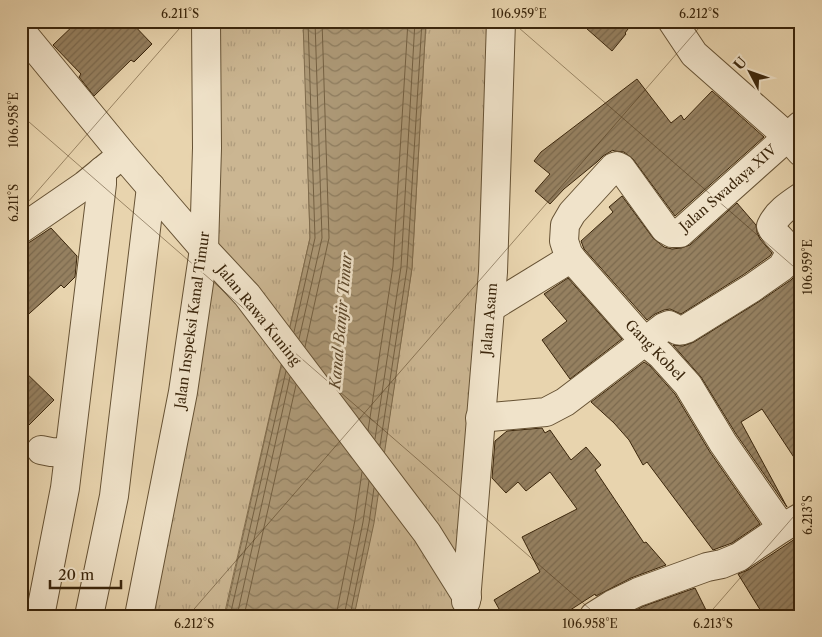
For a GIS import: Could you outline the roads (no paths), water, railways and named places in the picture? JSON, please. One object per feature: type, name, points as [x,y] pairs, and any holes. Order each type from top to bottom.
[{"type":"street","name":"Jalan Inspeksi Kanal Timur","points":[[139,616],[184,392],[204,249],[207,148],[206,21]]},
{"type":"street","name":"Jalan Asam","points":[[468,610],[480,418],[493,262],[501,21]]},
{"type":"street","points":[[672,21],[694,54],[796,138]]},
{"type":"street","name":"Jalan Rawa Kuning","points":[[21,32],[112,163],[151,187],[204,249],[247,295],[427,533],[468,610]]},
{"type":"street","name":"Jalan Swadaya XIV","points":[[572,259],[564,241],[565,225],[572,213],[614,167],[621,168],[665,229],[672,233],[680,233],[796,138]]},
{"type":"street","points":[[21,229],[85,185],[112,163]]},
{"type":"street","points":[[40,616],[65,488],[102,184],[112,163]]},
{"type":"street","points":[[89,616],[114,496],[151,187]]},
{"type":"street","points":[[480,418],[546,412],[565,402],[669,325],[678,331],[686,329],[752,288],[782,267],[790,253],[788,247],[773,232],[771,226],[774,219],[780,213],[801,197]]},
{"type":"street","points":[[490,308],[572,259]]},
{"type":"street","name":"Gang Kobel","points":[[572,259],[644,342],[661,355],[688,385],[724,443],[791,522]]},
{"type":"street","points":[[41,450],[69,454]]},
{"type":"street","points":[[594,616],[638,592],[739,557],[791,522]]},
{"type":"water","name":"Kanal Banjir Timur","points":[[303,21],[426,21],[412,268],[374,523],[354,616],[225,616],[310,238]]}]
